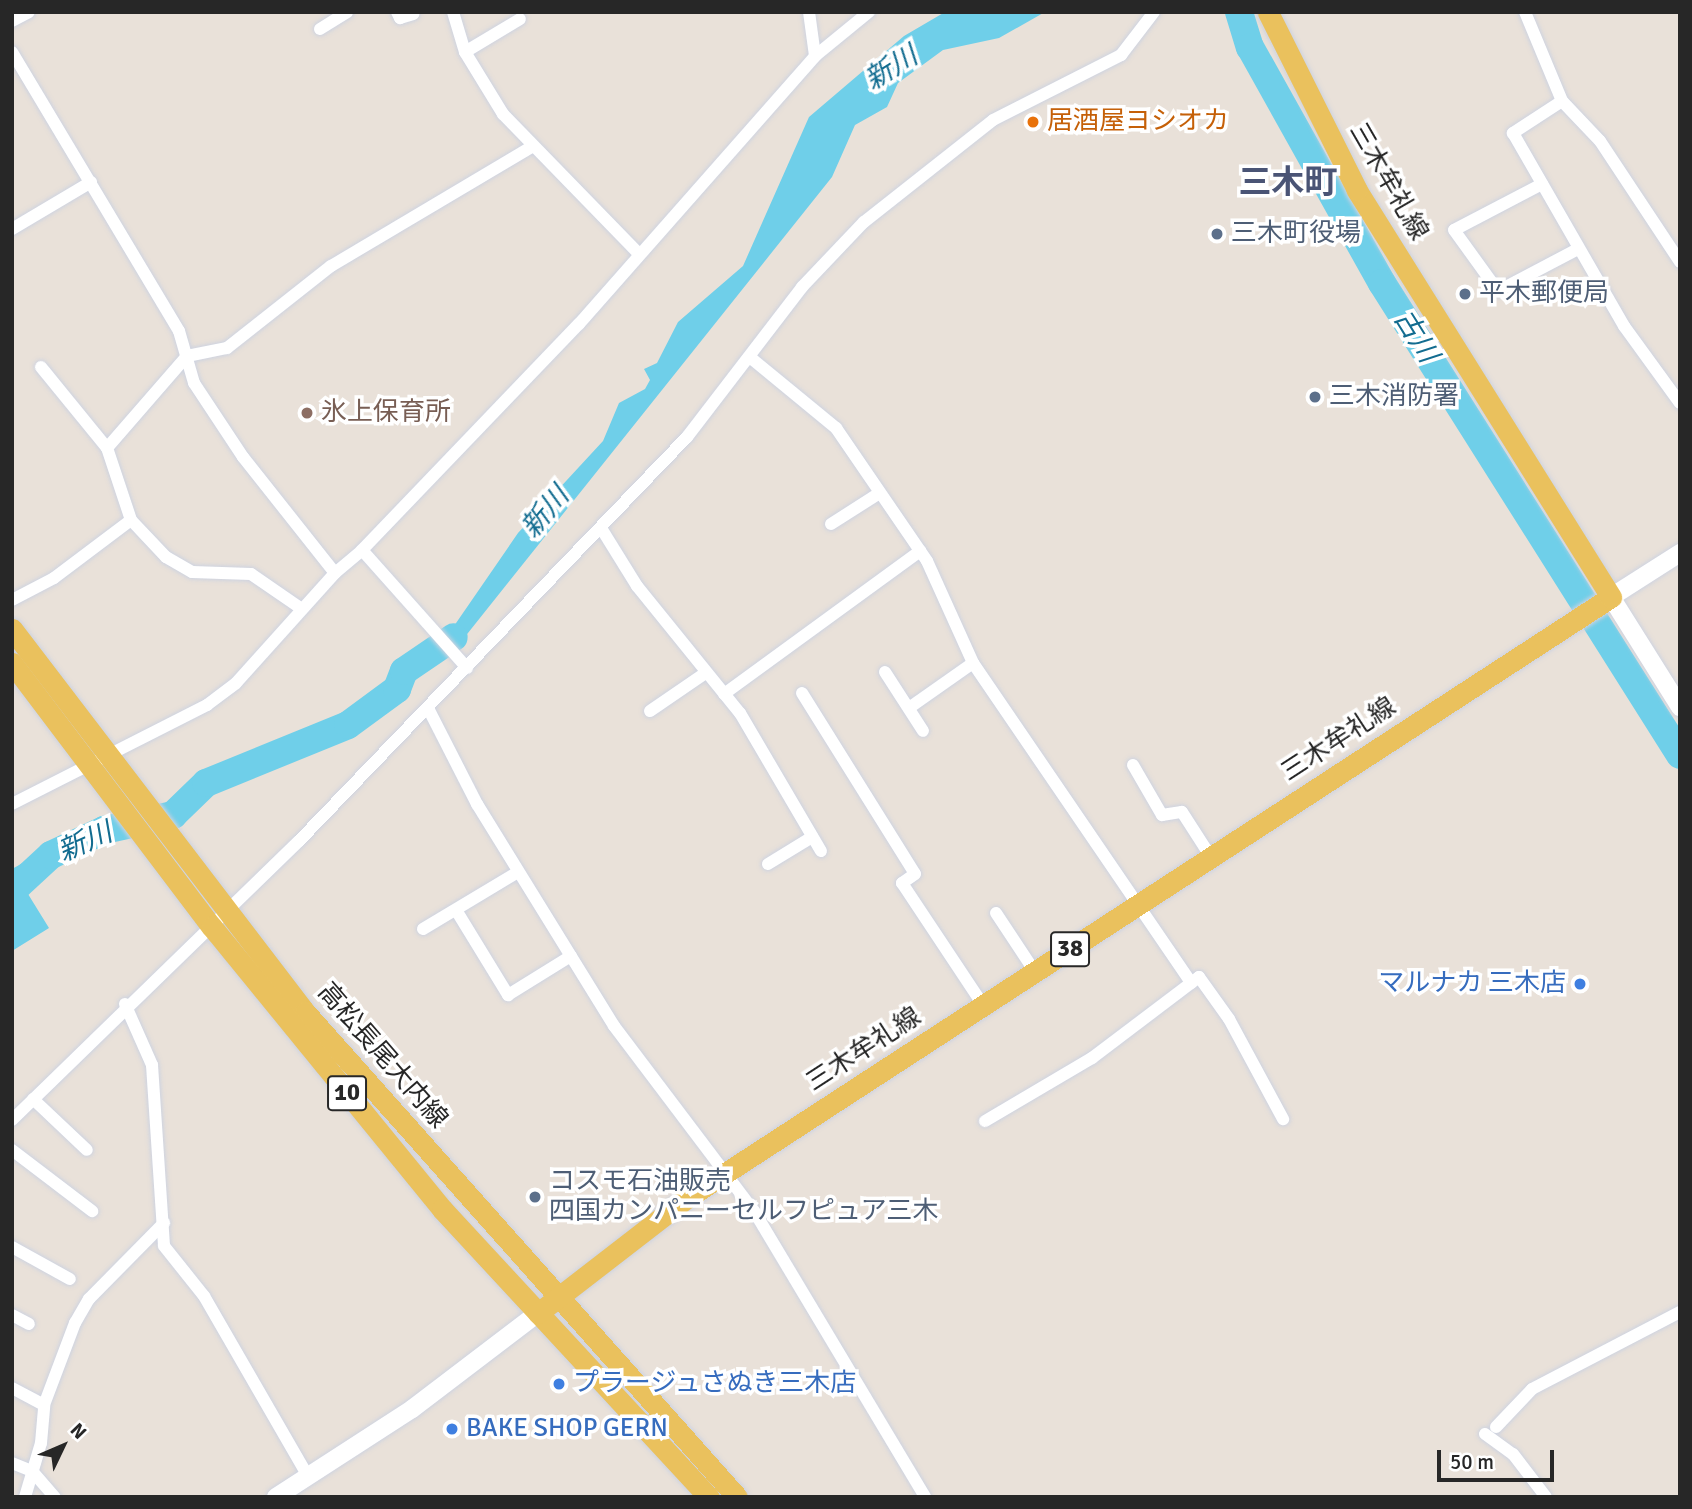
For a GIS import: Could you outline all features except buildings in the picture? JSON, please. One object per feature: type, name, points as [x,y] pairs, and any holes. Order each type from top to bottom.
[{"type":"main road","name":"三木牟礼線","points":[[538,1313],[726,1172],[1611,597],[1357,190],[1268,12]]},
{"type":"main road","name":"高松長尾大内線","points":[[12,629],[95,758]]},
{"type":"main road","name":"高松長尾大内線","points":[[12,663],[95,758],[442,1209],[709,1497]]},
{"type":"main road","name":"高松長尾大内線","points":[[219,920],[737,1497]]},
{"type":"street","points":[[12,21],[29,12]]},
{"type":"street","points":[[320,29],[347,12]]},
{"type":"street","points":[[397,12],[400,18],[413,14]]},
{"type":"street","points":[[453,12],[465,52],[530,148],[637,252]]},
{"type":"street","points":[[809,12],[815,56]]},
{"type":"street","points":[[12,804],[95,758],[216,698],[299,607],[362,550],[579,324],[637,252],[731,158],[815,56],[869,12]]},
{"type":"street","points":[[12,1120],[125,1004],[219,920],[601,528],[752,359],[802,287],[889,199],[993,120],[1121,55],[1154,12]]},
{"type":"street","points":[[1525,12],[1562,101],[1600,141],[1648,223],[1680,261]]},
{"type":"street","points":[[465,52],[520,19]]},
{"type":"street","points":[[12,52],[180,331],[194,383],[243,457],[335,573]]},
{"type":"street","points":[[1562,101],[1513,133],[1578,249],[1680,403]]},
{"type":"street","points":[[107,448],[187,356],[227,348],[331,266],[530,148]]},
{"type":"street","points":[[12,229],[91,182]]},
{"type":"street","points":[[1542,184],[1454,230],[1498,291],[1578,249]]},
{"type":"street","points":[[752,359],[836,428],[878,494],[920,551],[973,663],[1191,983]]},
{"type":"street","points":[[41,368],[107,448],[131,520],[166,557],[192,572],[251,574],[299,607]]},
{"type":"street","points":[[831,524],[878,494]]},
{"type":"street","points":[[12,600],[54,578],[131,520]]},
{"type":"street","points":[[601,528],[704,674],[723,694],[821,851]]},
{"type":"street","points":[[362,550],[397,594],[467,668]]},
{"type":"street","points":[[723,694],[920,551]]},
{"type":"street","points":[[1680,553],[1611,597],[1680,707]]},
{"type":"street","points":[[909,708],[973,663]]},
{"type":"street","points":[[885,672],[923,731]]},
{"type":"street","points":[[650,711],[704,674]]},
{"type":"street","points":[[802,693],[915,874],[902,883],[983,1005]]},
{"type":"street","points":[[428,708],[518,872],[614,1026],[726,1172],[925,1497]]},
{"type":"street","points":[[1133,765],[1162,815],[1182,812],[1212,857]]},
{"type":"street","points":[[768,864],[812,836]]},
{"type":"street","points":[[423,929],[518,872]]},
{"type":"street","points":[[456,910],[508,995],[570,956]]},
{"type":"street","points":[[996,913],[1035,972]]},
{"type":"street","points":[[985,1121],[1070,1065],[1092,1058],[1199,977],[1228,1018],[1283,1119]]},
{"type":"street","points":[[125,1004],[152,1065],[164,1246],[204,1296],[308,1476]]},
{"type":"street","points":[[33,1099],[87,1150]]},
{"type":"street","points":[[12,1150],[92,1211]]},
{"type":"street","points":[[25,1497],[33,1471],[44,1405],[89,1299],[163,1223]]},
{"type":"street","points":[[12,1247],[70,1279]]},
{"type":"street","points":[[1546,1497],[1513,1454],[1490,1430],[1532,1389],[1680,1312]]},
{"type":"street","points":[[276,1497],[412,1409],[538,1313]]},
{"type":"street","points":[[12,1315],[29,1324]]},
{"type":"street","points":[[12,1388],[44,1405]]},
{"type":"street","points":[[12,1463],[33,1471],[55,1497]]},
{"type":"water","points":[[945,12],[1045,12],[999,38],[943,50],[898,83],[887,107],[855,125],[832,177],[460,643],[430,666],[423,658],[454,626],[518,533],[603,441],[619,403],[645,389],[650,380],[644,369],[657,363],[678,322],[743,266],[809,117],[904,36]]},
{"type":"water","points":[[100,820],[112,836],[95,838],[37,872],[28,894],[49,928],[12,951],[12,869]]},
{"type":"waterway","name":"古川","points":[[1239,12],[1250,47],[1382,283],[1680,755]]},
{"type":"waterway","name":"新川","points":[[12,891],[51,855],[104,830],[173,815],[206,783],[348,725],[397,689],[404,671],[454,637]]},
{"type":"place","name":"居酒屋ヨシオカ","points":[[1033,122]]},
{"type":"place","name":"三木町役場","points":[[1217,234]]},
{"type":"place","name":"平木郵便局","points":[[1465,294]]},
{"type":"place","name":"三木消防署","points":[[1315,397]]},
{"type":"place","name":"氷上保育所","points":[[307,413]]},
{"type":"place","name":"マルナカ 三木店","points":[[1580,984]]},
{"type":"place","name":"コスモ石油販売 四国カンパニーセルフピュア三木","points":[[535,1197]]},
{"type":"place","name":"プラージュさぬき三木店","points":[[559,1384]]},
{"type":"place","name":"BAKE SHOP GERN","points":[[452,1429]]},
{"type":"district","name":"三木町","points":[[1288,183]]}]
